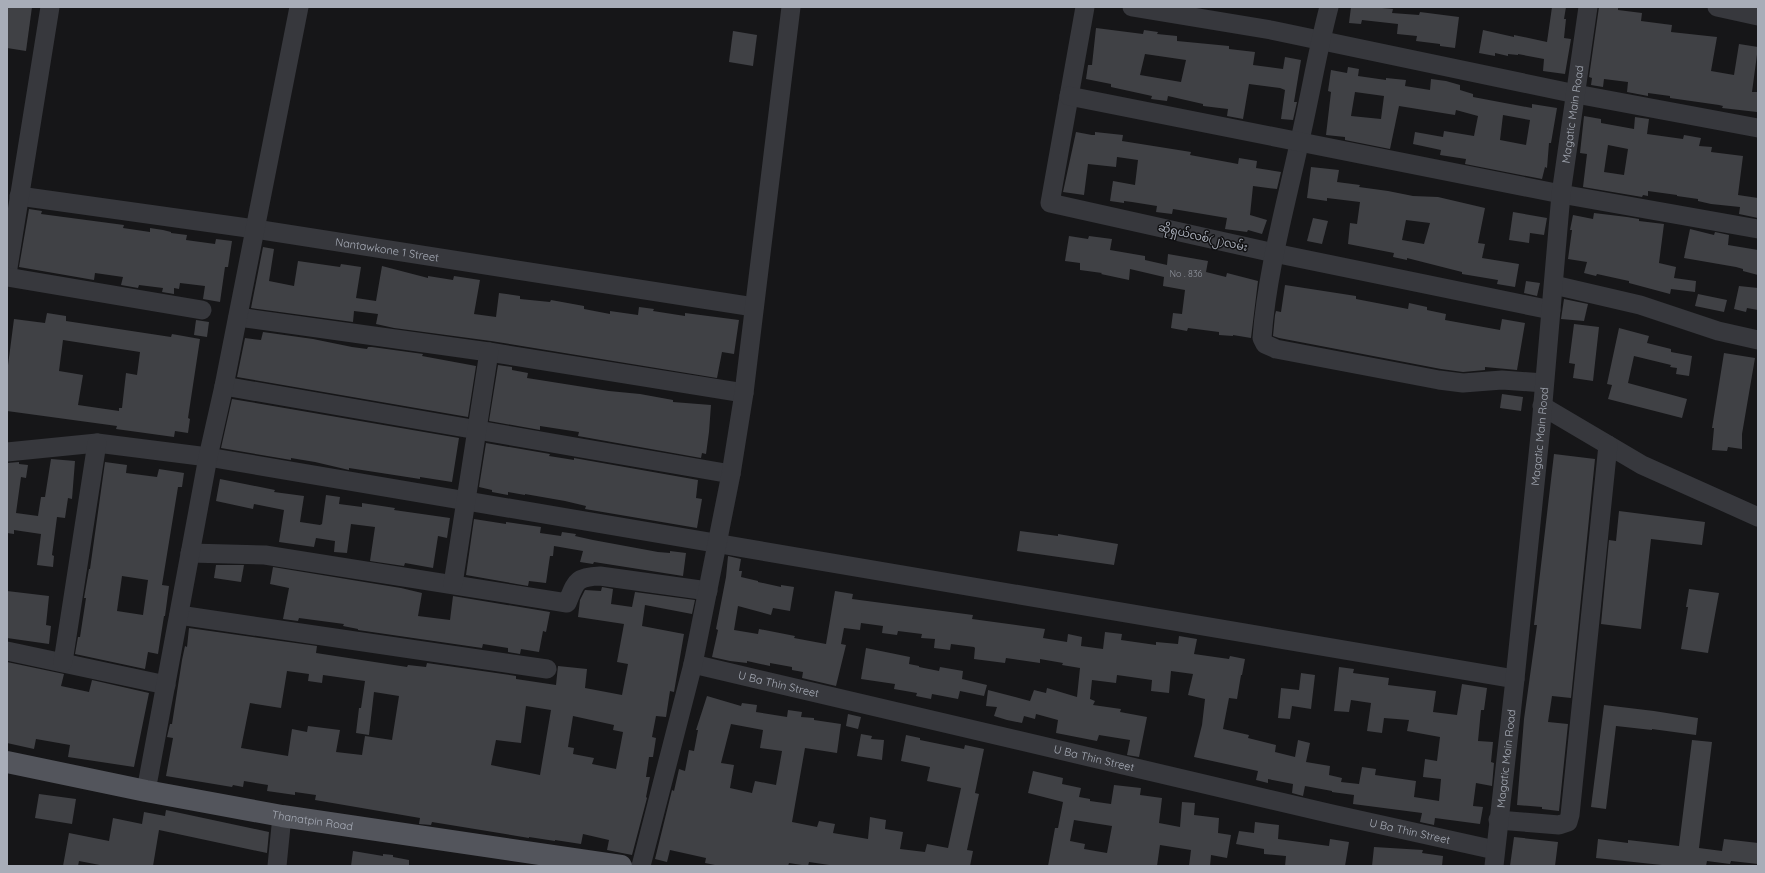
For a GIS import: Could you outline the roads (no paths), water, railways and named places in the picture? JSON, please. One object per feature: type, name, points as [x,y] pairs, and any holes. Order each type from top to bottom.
[{"type":"main road","name":"Thanatpin Road","points":[[7,762],[146,791],[282,816],[621,866]]},
{"type":"street","points":[[50,7],[7,275],[202,310]]},
{"type":"street","points":[[146,791],[208,457],[238,317],[299,7]]},
{"type":"street","points":[[641,866],[693,664],[730,474],[744,393],[791,7]]},
{"type":"street","name":"ဆိုရှယ်လစ်(၂)လမ်း","points":[[1085,7],[1050,203],[1274,253],[1551,310]]},
{"type":"street","points":[[1132,7],[1271,30],[1576,94],[1758,128]]},
{"type":"street","points":[[1329,7],[1320,40],[1300,142],[1274,253],[1262,338],[1266,344],[1276,349],[1439,380],[1463,383],[1502,380],[1544,383]]},
{"type":"street","name":"Magatic Main Road","points":[[1494,858],[1516,679],[1554,285],[1561,194],[1588,7]]},
{"type":"street","points":[[1717,7],[1758,16]]},
{"type":"street","points":[[1069,96],[1561,194],[1758,229]]},
{"type":"street","name":"Nantawkone 1 Street","points":[[19,196],[255,229],[754,307]]},
{"type":"street","points":[[1554,285],[1640,305],[1718,331],[1758,340]]},
{"type":"street","points":[[238,317],[489,352],[744,393]]},
{"type":"street","points":[[453,584],[489,352]]},
{"type":"street","points":[[224,386],[730,474]]},
{"type":"street","points":[[1542,406],[1642,465],[1758,517]]},
{"type":"street","points":[[63,662],[97,444]]},
{"type":"street","points":[[7,452],[97,444],[208,457],[717,542],[1516,679]]},
{"type":"street","points":[[1498,820],[1559,825],[1568,822],[1608,445]]},
{"type":"street","points":[[190,553],[265,554],[567,603],[575,584],[584,576],[600,576],[708,591]]},
{"type":"street","points":[[179,615],[547,669]]},
{"type":"street","points":[[7,651],[166,685]]},
{"type":"street","name":"U Ba Thin Street","points":[[693,664],[1325,812],[1494,858]]},
{"type":"street","points":[[277,866],[282,816]]}]
